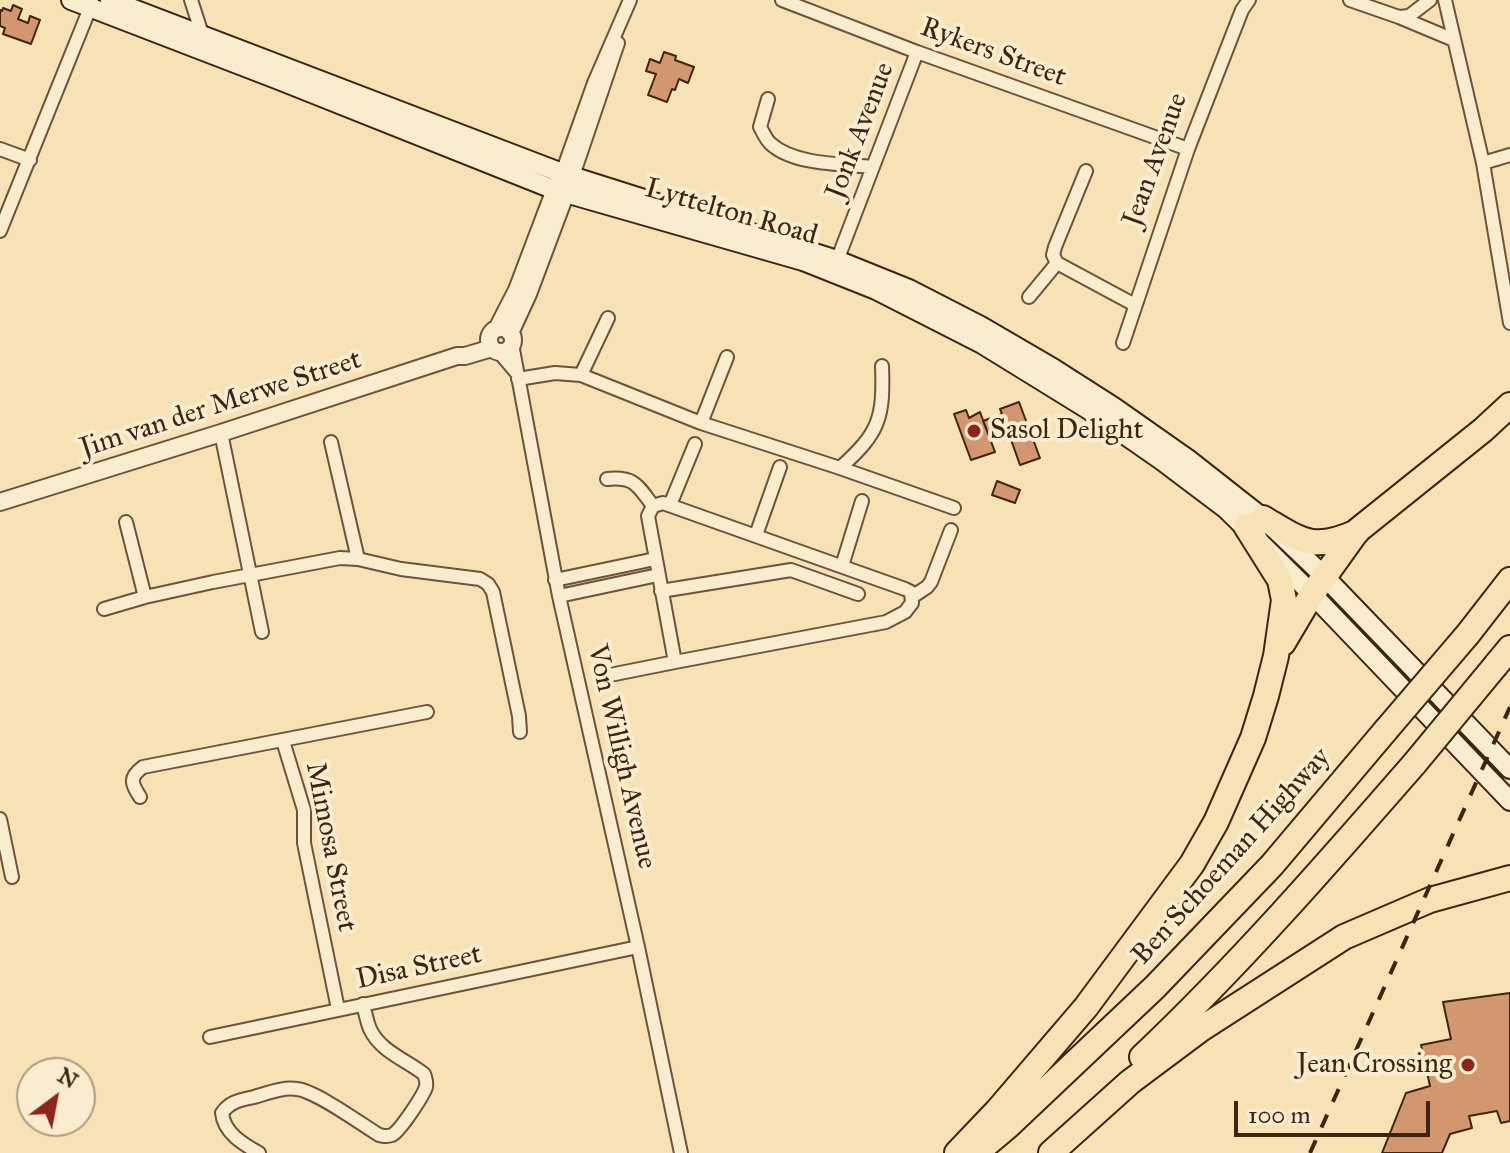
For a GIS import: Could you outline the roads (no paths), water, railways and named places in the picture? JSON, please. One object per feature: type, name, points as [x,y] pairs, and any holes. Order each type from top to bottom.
[{"type":"highway","points":[[1254,522],[1308,541],[1334,542],[1357,531],[1510,405]]},
{"type":"highway","points":[[957,1153],[1086,1007],[1192,864],[1216,822],[1253,738],[1276,656],[1284,600],[1280,580],[1254,522]]},
{"type":"highway","points":[[1276,656],[1318,585],[1357,531]]},
{"type":"highway","name":"Ben Schoeman Highway","points":[[976,1153],[1155,987],[1272,865],[1510,580]]},
{"type":"highway","points":[[1040,1153],[1178,1023],[1294,902],[1503,657]]},
{"type":"highway","points":[[1051,1153],[1130,1082],[1201,1029],[1344,937],[1430,900],[1510,878]]},
{"type":"highway","points":[[1479,887],[1510,885]]},
{"type":"main road","name":"Lyttelton Road","points":[[71,0],[92,4],[279,80],[564,183],[834,266],[982,344],[1089,410],[1226,509],[1254,522],[1318,585]]},
{"type":"main road","name":"Lyttelton Road","points":[[110,0],[564,183]]},
{"type":"main road","points":[[1318,585],[1510,769]]},
{"type":"main road","points":[[1318,585],[1510,801]]},
{"type":"street","points":[[191,0],[203,37]]},
{"type":"street","name":"Rykers Street","points":[[782,0],[1188,149]]},
{"type":"street","name":"Jean Avenue","points":[[1123,343],[1188,149],[1242,10],[1249,0]]},
{"type":"street","points":[[1350,0],[1454,40]]},
{"type":"street","points":[[1399,17],[1409,16],[1430,0]]},
{"type":"street","points":[[1445,0],[1483,163],[1510,323]]},
{"type":"street","points":[[0,231],[92,4]]},
{"type":"street","points":[[500,340],[517,290],[564,183],[591,92],[628,5]]},
{"type":"street","name":"Jonk Avenue","points":[[834,266],[917,52]]},
{"type":"street","points":[[768,99],[760,127],[770,143],[788,154],[819,163],[872,167]]},
{"type":"street","points":[[0,149],[30,160]]},
{"type":"street","points":[[1483,163],[1510,155]]},
{"type":"street","points":[[1086,171],[1053,255],[1057,263],[1135,305]]},
{"type":"street","points":[[1029,297],[1057,263]]},
{"type":"street","points":[[581,375],[608,318]]},
{"type":"street","name":"Jim van der Merwe Street","points":[[0,502],[457,356],[467,348],[500,340]]},
{"type":"street","name":"Von Willigh Avenue","points":[[500,340],[517,366],[555,580],[681,1153]]},
{"type":"street","points":[[701,423],[727,357]]},
{"type":"street","points":[[840,468],[865,444],[879,419],[883,397],[882,366]]},
{"type":"street","points":[[517,375],[581,375],[701,423],[954,508]]},
{"type":"street","points":[[221,433],[262,632]]},
{"type":"street","points":[[331,442],[358,559]]},
{"type":"street","points":[[670,505],[695,444]]},
{"type":"street","points":[[756,535],[780,467]]},
{"type":"street","points":[[607,479],[621,477],[636,484],[653,506]]},
{"type":"street","points":[[842,566],[862,501]]},
{"type":"street","points":[[610,675],[886,622],[905,612],[912,603],[911,592],[663,503],[653,506],[648,516],[675,662]]},
{"type":"street","points":[[126,522],[145,597]]},
{"type":"street","points":[[912,597],[931,582],[951,530]]},
{"type":"street","points":[[104,609],[145,597],[327,560],[358,559],[401,569],[480,579],[493,592],[520,732]]},
{"type":"street","points":[[555,580],[655,559]]},
{"type":"street","points":[[661,591],[791,570],[858,594]]},
{"type":"street","points":[[559,596],[658,575]]},
{"type":"street","points":[[140,797],[133,787],[133,778],[143,767],[427,712]]},
{"type":"street","name":"Mimosa Street","points":[[283,741],[304,810],[304,843],[338,1009]]},
{"type":"street","points":[[0,819],[12,877]]},
{"type":"street","name":"Disa Street","points":[[210,1037],[638,947]]},
{"type":"street","points":[[259,1153],[234,1136],[222,1113],[234,1102],[283,1089],[311,1093],[379,1135],[386,1136],[398,1131],[421,1096],[426,1081],[424,1074],[377,1040],[369,1027],[363,1004]]},
{"type":"railway","points":[[1310,1153],[1510,707]]},
{"type":"place","name":"Sasol Delight","points":[[974,431]]},
{"type":"place","name":"Jean Crossing","points":[[1468,1065]]}]
